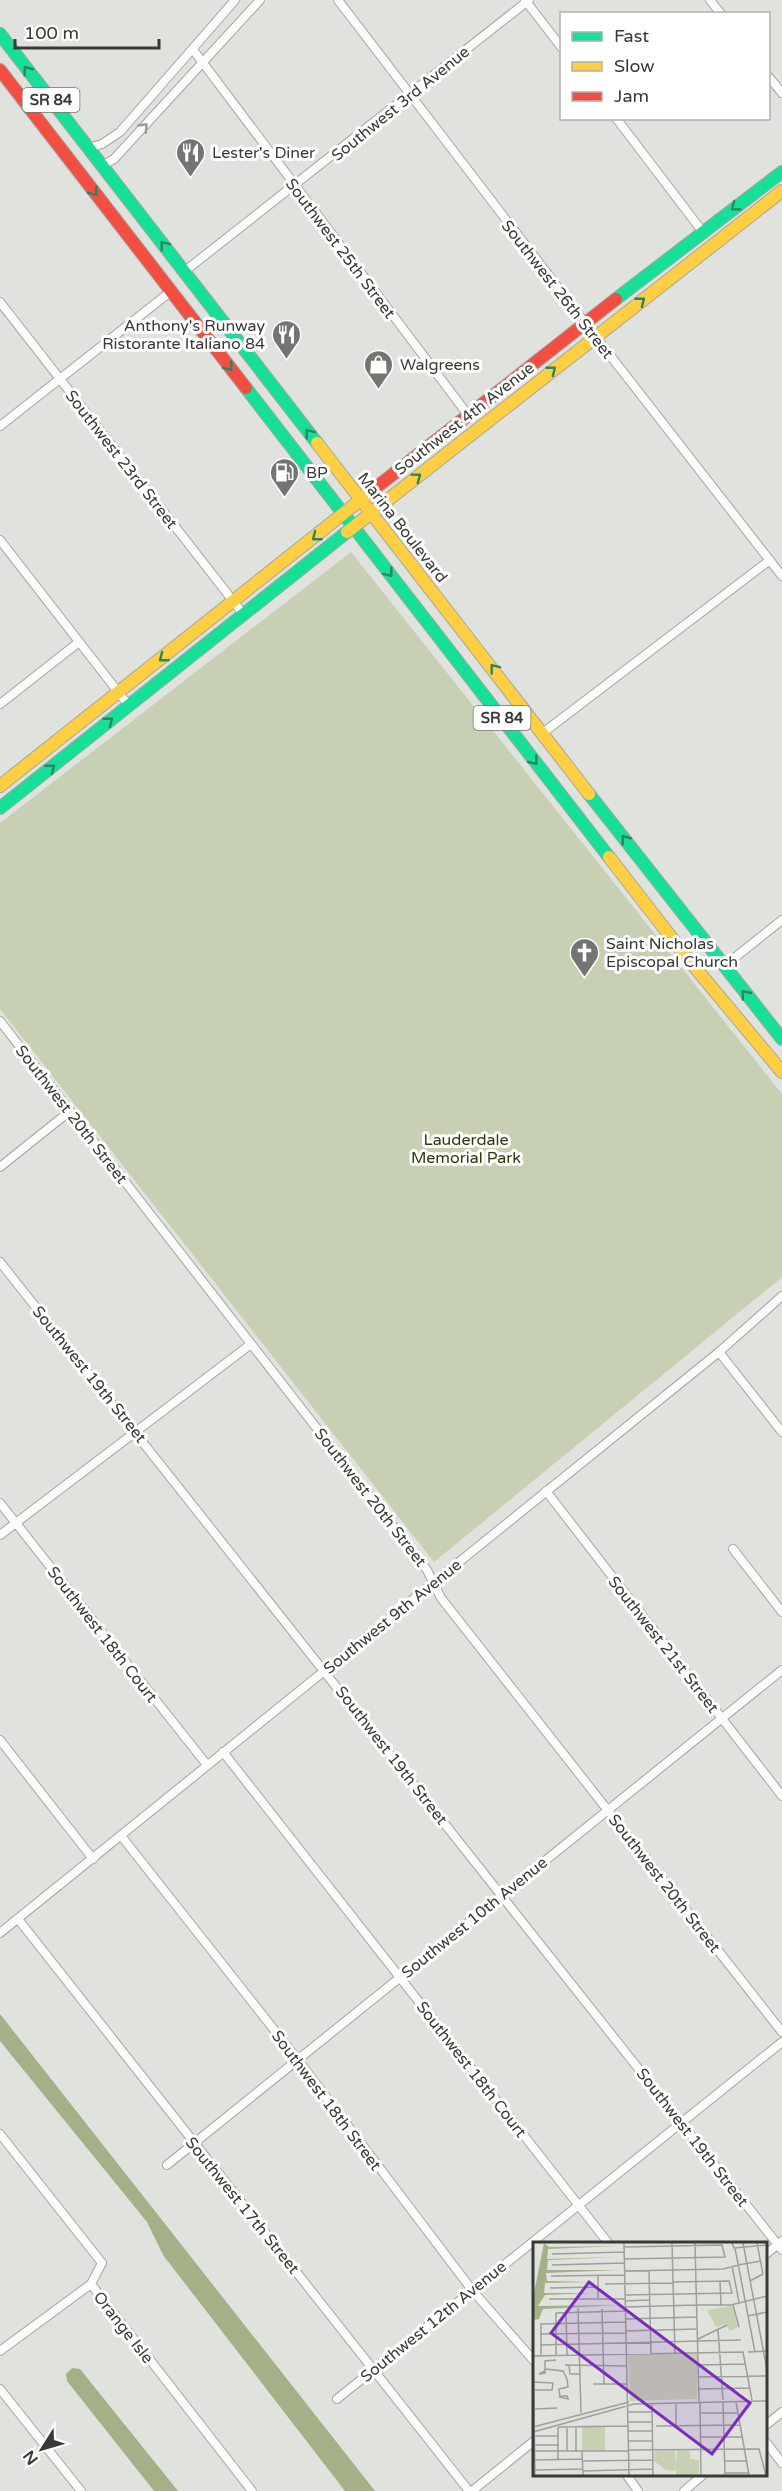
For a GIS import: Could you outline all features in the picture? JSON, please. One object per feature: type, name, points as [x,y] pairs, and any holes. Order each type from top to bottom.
[{"type":"main road","name":"Marina Boulevard","points":[[0,34],[361,501],[544,732],[723,967],[782,1039]]},
{"type":"main road","name":"SR 84","points":[[0,70],[687,959],[782,1072]]},
{"type":"main road","points":[[53,140],[83,162],[102,166]]},
{"type":"main road","name":"Southwest 4th Avenue","points":[[1,784],[584,323],[782,172]]},
{"type":"main road","name":"Southwest 4th Avenue","points":[[0,808],[782,190]]},
{"type":"main road","points":[[154,271],[170,274],[185,271]]},
{"type":"main road","points":[[170,292],[177,289],[200,291]]},
{"type":"main road","points":[[687,959],[712,967],[723,967]]},
{"type":"street","points":[[88,148],[102,144],[120,132],[194,51],[235,0]]},
{"type":"street","points":[[102,166],[114,159],[260,0]]},
{"type":"street","name":"Southwest 26th Street","points":[[338,0],[584,323],[782,576]]},
{"type":"street","points":[[710,0],[719,12]]},
{"type":"street","points":[[527,1],[560,47]]},
{"type":"street","name":"Southwest 3rd Avenue","points":[[185,271],[410,96],[527,1]]},
{"type":"street","name":"Southwest 25th Street","points":[[194,51],[468,415]]},
{"type":"street","points":[[770,78],[782,93]]},
{"type":"street","points":[[618,120],[702,231]]},
{"type":"street","points":[[0,426],[170,292]]},
{"type":"street","name":"Southwest 23rd Street","points":[[0,302],[244,615]]},
{"type":"street","points":[[0,540],[129,706]]},
{"type":"street","points":[[544,732],[770,560]]},
{"type":"street","points":[[0,704],[79,642]]},
{"type":"street","points":[[1,784],[13,798]]},
{"type":"street","points":[[723,967],[782,920]]},
{"type":"street","name":"Southwest 20th Street","points":[[0,1021],[428,1570],[441,1598],[782,2032]]},
{"type":"street","points":[[0,1167],[70,1111]]},
{"type":"street","name":"Southwest 19th Street","points":[[0,1262],[780,2245]]},
{"type":"street","name":"Southwest 9th Avenue","points":[[0,1933],[122,1837],[223,1752],[719,1352],[782,1296]]},
{"type":"street","points":[[0,1535],[251,1344]]},
{"type":"street","points":[[719,1352],[782,1432]]},
{"type":"street","name":"Southwest 21st Street","points":[[546,1491],[782,1796]]},
{"type":"street","name":"Southwest 18th Court","points":[[0,1503],[207,1765]]},
{"type":"street","points":[[733,1548],[782,1612]]},
{"type":"street","name":"Southwest 10th Avenue","points":[[167,2165],[782,1670]]},
{"type":"street","points":[[0,1740],[93,1859]]},
{"type":"street","name":"Southwest 18th Court","points":[[223,1752],[607,2242]]},
{"type":"street","name":"Southwest 18th Street","points":[[122,1837],[298,2060],[472,2290],[533,2360]]},
{"type":"street","name":"Southwest 17th Street","points":[[18,1919],[471,2491]]},
{"type":"street","name":"Southwest 12th Avenue","points":[[338,2398],[782,2042]]},
{"type":"street","name":"Orange Isle","points":[[0,2134],[102,2263],[91,2284],[252,2491]]},
{"type":"street","points":[[767,2253],[780,2245]]},
{"type":"street","points":[[0,2351],[91,2284]]},
{"type":"street","points":[[0,2389],[81,2491]]},
{"type":"street","points":[[767,2423],[782,2412]]},
{"type":"street","points":[[471,2491],[533,2442]]},
{"type":"street","points":[[767,2444],[782,2463]]},
{"type":"street","points":[[627,2476],[638,2491]]},
{"type":"street","points":[[684,2491],[703,2476]]},
{"type":"green space","name":"Lauderdale Memorial Park","points":[[351,552],[782,1094],[782,1277],[434,1562],[0,1009],[0,823]]},
{"type":"shaded area","points":[[0,2014],[375,2491],[345,2491],[163,2255],[147,2222],[0,2041]]},
{"type":"shaded area","points":[[72,2368],[80,2369],[178,2491],[154,2491],[67,2381],[66,2374]]},
{"type":"traffic: fast","points":[[0,34],[317,443]]},
{"type":"traffic: fast","points":[[616,299],[782,172]]},
{"type":"traffic: fast","points":[[246,388],[609,857]]},
{"type":"traffic: fast","points":[[0,808],[347,532]]},
{"type":"traffic: fast","points":[[589,794],[782,1039]]},
{"type":"traffic: slow","points":[[347,532],[782,191]]},
{"type":"traffic: slow","points":[[317,443],[589,794]]},
{"type":"traffic: slow","points":[[0,786],[378,486]]},
{"type":"traffic: slow","points":[[609,857],[688,959],[782,1072]]},
{"type":"traffic: jam","points":[[0,70],[246,388]]},
{"type":"traffic: jam","points":[[378,486],[616,299]]},
{"type":"place","name":"Lester's Diner","points":[[191,178]]},
{"type":"place","name":"Anthony's Runway Ristorante Italiano 84","points":[[286,360]]},
{"type":"place","name":"Walgreens","points":[[379,390]]},
{"type":"place","name":"BP","points":[[285,498]]},
{"type":"place","name":"Saint Nicholas Episcopal Church","points":[[585,978]]}]
